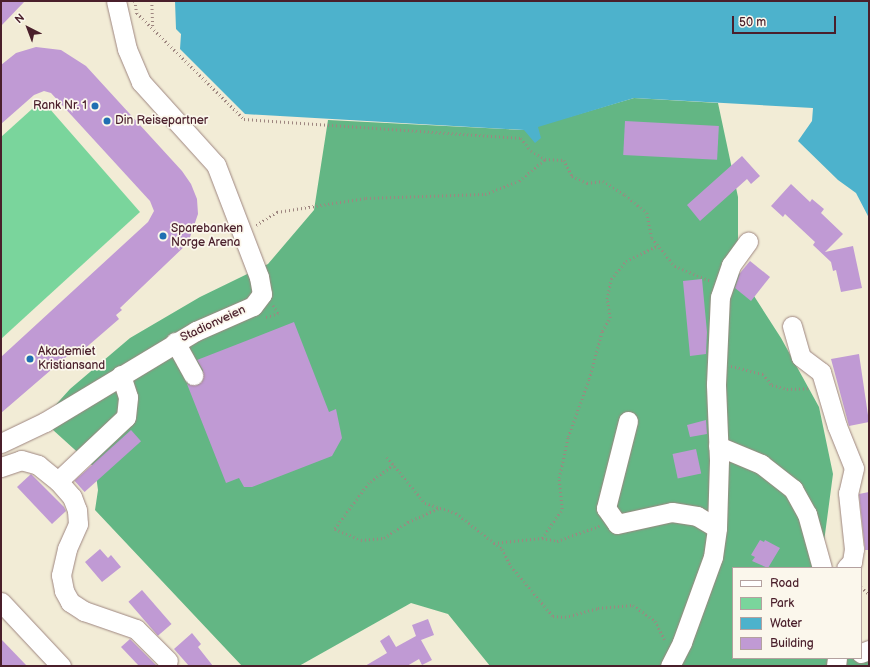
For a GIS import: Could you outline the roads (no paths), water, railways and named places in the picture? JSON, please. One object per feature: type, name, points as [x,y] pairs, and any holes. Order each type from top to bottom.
[{"type":"street","name":"Stadionveien","points":[[1,443],[46,422],[175,342],[253,306],[259,301],[262,284],[216,165],[142,82],[127,49],[116,1]]},
{"type":"street","points":[[673,659],[713,557],[718,528],[718,446],[716,421],[720,297],[731,266],[748,242]]},
{"type":"street","points":[[792,326],[801,357],[821,372],[837,426],[854,468],[848,493],[854,549],[852,562],[847,567]]},
{"type":"street","points":[[175,342],[192,374]]},
{"type":"street","points":[[58,481],[126,417],[128,397],[121,375]]},
{"type":"street","points":[[628,421],[606,508],[617,524],[672,512],[697,516],[718,528]]},
{"type":"street","points":[[718,446],[761,464],[793,489],[807,514],[822,567]]},
{"type":"street","points":[[1,467],[16,460],[27,461],[41,467],[58,481],[72,497],[77,510],[78,524],[67,549],[61,575],[64,591],[70,602],[84,611],[136,629],[168,661]]},
{"type":"street","points":[[1,602],[61,666]]},
{"type":"water","points":[[175,1],[869,1],[869,218],[856,193],[838,180],[798,141],[812,121],[813,108],[634,98],[538,127],[541,138],[535,143],[524,130],[245,114],[180,49],[181,34],[176,29]]},
{"type":"place","name":"Rank Nr. 1","points":[[95,106]]},
{"type":"place","name":"Din Reisepartner","points":[[107,121]]},
{"type":"place","name":"Sparebanken Norge Arena","points":[[163,236]]},
{"type":"place","name":"Akademiet Kristiansand","points":[[30,359]]}]
